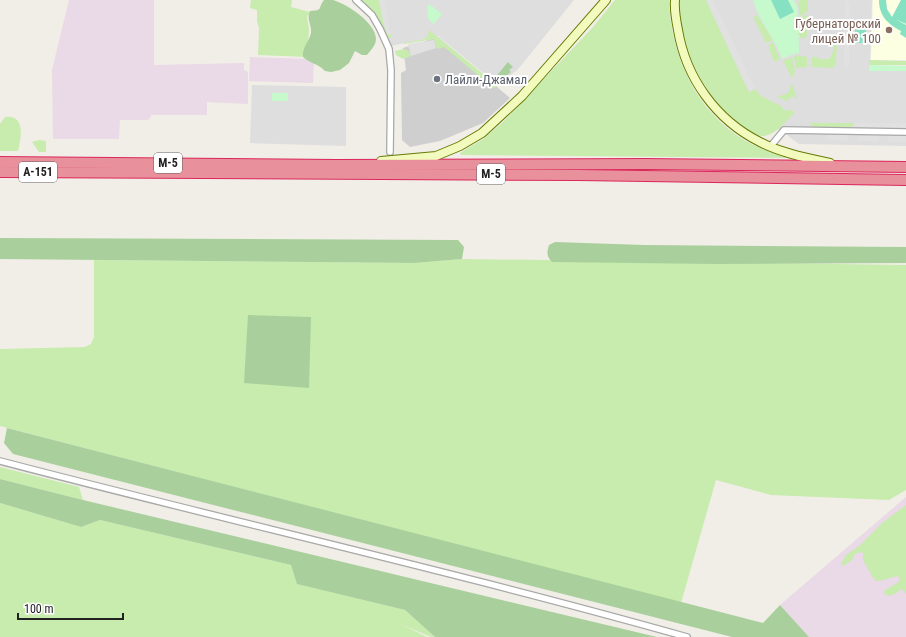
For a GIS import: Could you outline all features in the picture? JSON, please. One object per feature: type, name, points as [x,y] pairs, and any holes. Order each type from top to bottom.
[{"type":"highway","name":"М-5","points":[[0,162],[164,168],[906,180]]},
{"type":"highway","name":"М-5","points":[[77,172],[164,168],[336,165],[653,164],[906,167]]},
{"type":"highway","name":"А-151","points":[[0,172],[77,172]]},
{"type":"street","points":[[356,0],[372,15],[389,49],[391,70],[390,152]]},
{"type":"street","points":[[336,165],[436,156],[469,141],[494,122],[522,96],[606,0]]},
{"type":"street","points":[[675,0],[680,41],[686,61],[694,78],[714,107],[743,132],[770,147],[845,166]]},
{"type":"street","points":[[770,147],[784,130],[906,132]]},
{"type":"street","points":[[0,461],[458,576],[606,614],[687,637]]},
{"type":"shaded area","points":[[69,0],[154,0],[154,65],[244,63],[244,70],[248,72],[248,104],[207,102],[207,115],[151,115],[148,120],[120,120],[119,139],[53,139],[52,70]]},
{"type":"shaded area","points":[[362,0],[574,0],[519,68],[499,86],[438,36],[391,46]]},
{"type":"shaded area","points":[[379,0],[384,0],[391,34],[388,35],[384,25]]},
{"type":"shaded area","points":[[694,0],[872,0],[870,66],[906,68],[906,146],[799,144],[723,88]]},
{"type":"shaded area","points":[[706,0],[713,0],[755,89],[749,92]]},
{"type":"shaded area","points":[[845,0],[850,3],[849,63],[844,68]]},
{"type":"shaded area","name":"Губернаторский лицей № 100","points":[[873,0],[906,0],[906,60],[871,60]]},
{"type":"shaded area","points":[[438,37],[510,98],[483,123],[440,141],[410,147],[402,140],[401,73],[406,70],[403,48]]},
{"type":"shaded area","points":[[434,40],[436,48],[411,56],[408,44]]},
{"type":"shaded area","points":[[250,57],[314,59],[313,83],[249,81]]},
{"type":"shaded area","points":[[252,85],[346,87],[346,146],[250,143]]},
{"type":"shaded area","points":[[855,123],[906,123],[906,129],[852,129]]},
{"type":"shaded area","points":[[828,135],[848,135],[848,141],[827,140]]},
{"type":"shaded area","points":[[858,136],[879,136],[879,141],[858,141]]},
{"type":"shaded area","points":[[888,136],[906,136],[906,142],[888,142]]},
{"type":"shaded area","points":[[906,497],[906,637],[809,637],[780,605]]},
{"type":"green space","points":[[251,0],[292,0],[291,7],[310,12],[307,17],[309,29],[307,57],[258,55],[259,28],[257,21],[257,10],[250,8]]},
{"type":"green space","points":[[324,0],[339,2],[360,15],[375,33],[376,39],[367,55],[362,55],[355,51],[349,63],[340,70],[331,72],[325,71],[303,57],[304,50],[311,33],[309,19],[310,11],[319,9]]},
{"type":"green space","points":[[360,0],[379,0],[384,25],[388,35],[391,34],[391,37],[387,39],[370,10]]},
{"type":"green space","points":[[615,0],[669,0],[675,42],[681,62],[700,98],[713,115],[728,129],[746,141],[764,149],[795,158],[461,155],[460,153],[483,139],[504,121],[593,27]]},
{"type":"green space","points":[[679,0],[706,0],[749,92],[755,89],[761,96],[783,107],[782,109],[787,111],[788,109],[795,112],[773,133],[761,136],[748,130],[727,112],[704,85],[683,36]]},
{"type":"green space","points":[[753,0],[794,0],[798,10],[799,53],[782,59],[759,15]]},
{"type":"green space","points":[[771,0],[788,0],[794,12],[780,19]]},
{"type":"green space","points":[[801,0],[808,0],[808,11],[800,16],[798,2]]},
{"type":"green space","points":[[879,0],[886,0],[887,9],[892,17],[901,0],[906,0],[906,24],[895,19],[906,25],[906,38],[900,34],[901,31],[885,19],[879,6]]},
{"type":"green space","points":[[429,4],[442,14],[434,24],[428,19],[427,7]]},
{"type":"green space","points":[[807,14],[807,35],[805,38],[801,39],[800,35],[797,35],[797,21]]},
{"type":"green space","points":[[757,15],[773,40],[766,43],[753,17]]},
{"type":"green space","points":[[855,21],[866,21],[866,43],[855,43]]},
{"type":"green space","points":[[429,30],[498,86],[494,88],[491,86],[444,47],[437,49],[434,39],[404,44],[425,39],[428,36]]},
{"type":"green space","points":[[833,37],[837,37],[836,64],[833,68],[811,67],[812,57],[818,57],[818,59],[830,59],[833,53]]},
{"type":"green space","points":[[773,42],[780,60],[774,61],[769,49],[770,48],[768,45]]},
{"type":"green space","points":[[404,49],[409,51],[411,56],[403,59],[396,55],[395,51]]},
{"type":"green space","points":[[796,55],[807,57],[807,67],[796,68],[794,57]]},
{"type":"green space","points":[[792,57],[795,72],[792,78],[783,61]]},
{"type":"green space","points":[[869,60],[906,61],[906,65],[869,65]]},
{"type":"green space","points":[[508,62],[513,67],[509,70],[511,72],[504,78],[496,81],[494,79]]},
{"type":"green space","points":[[869,65],[906,66],[906,71],[869,71]]},
{"type":"green space","points":[[792,83],[797,99],[792,96],[787,101],[777,97],[788,93]]},
{"type":"green space","points":[[272,93],[288,93],[288,101],[272,101]]},
{"type":"green space","points":[[5,117],[12,117],[19,123],[21,134],[18,151],[0,151],[0,124]]},
{"type":"green space","points":[[809,123],[854,123],[849,129],[822,129],[812,126]]},
{"type":"green space","points":[[39,140],[46,141],[46,152],[39,152],[32,142]]},
{"type":"green space","points":[[0,238],[458,240],[464,247],[462,259],[414,263],[0,259]]},
{"type":"green space","points":[[555,242],[644,245],[906,247],[906,263],[716,264],[552,262],[548,256],[548,250],[549,245]]},
{"type":"green space","points":[[462,259],[906,265],[906,490],[889,500],[771,495],[716,480],[681,603],[0,426],[0,349],[85,347],[91,344],[94,337],[94,260],[414,263]]},
{"type":"green space","points":[[248,315],[311,317],[309,388],[244,383]]},
{"type":"green space","points":[[7,428],[763,623],[780,605],[809,637],[732,637],[13,454],[4,443]]},
{"type":"green space","points":[[0,467],[79,487],[83,500],[0,479]]},
{"type":"green space","points":[[0,479],[657,637],[435,637],[405,610],[297,584],[291,565],[100,520],[81,527],[0,503]]},
{"type":"green space","points":[[0,503],[81,527],[100,520],[291,565],[298,584],[405,610],[435,637],[431,637],[400,624],[427,637],[0,637]]},
{"type":"green space","points":[[906,505],[906,594],[902,589],[892,595],[885,595],[884,591],[900,580],[898,576],[876,581],[863,560],[863,553],[861,552],[855,554],[852,560],[843,566],[841,564],[846,555],[859,546],[882,523]]},
{"type":"place","name":"Губернаторский лицей № 100","points":[[889,30]]},
{"type":"place","name":"Лайли-Джамал","points":[[437,79]]}]
